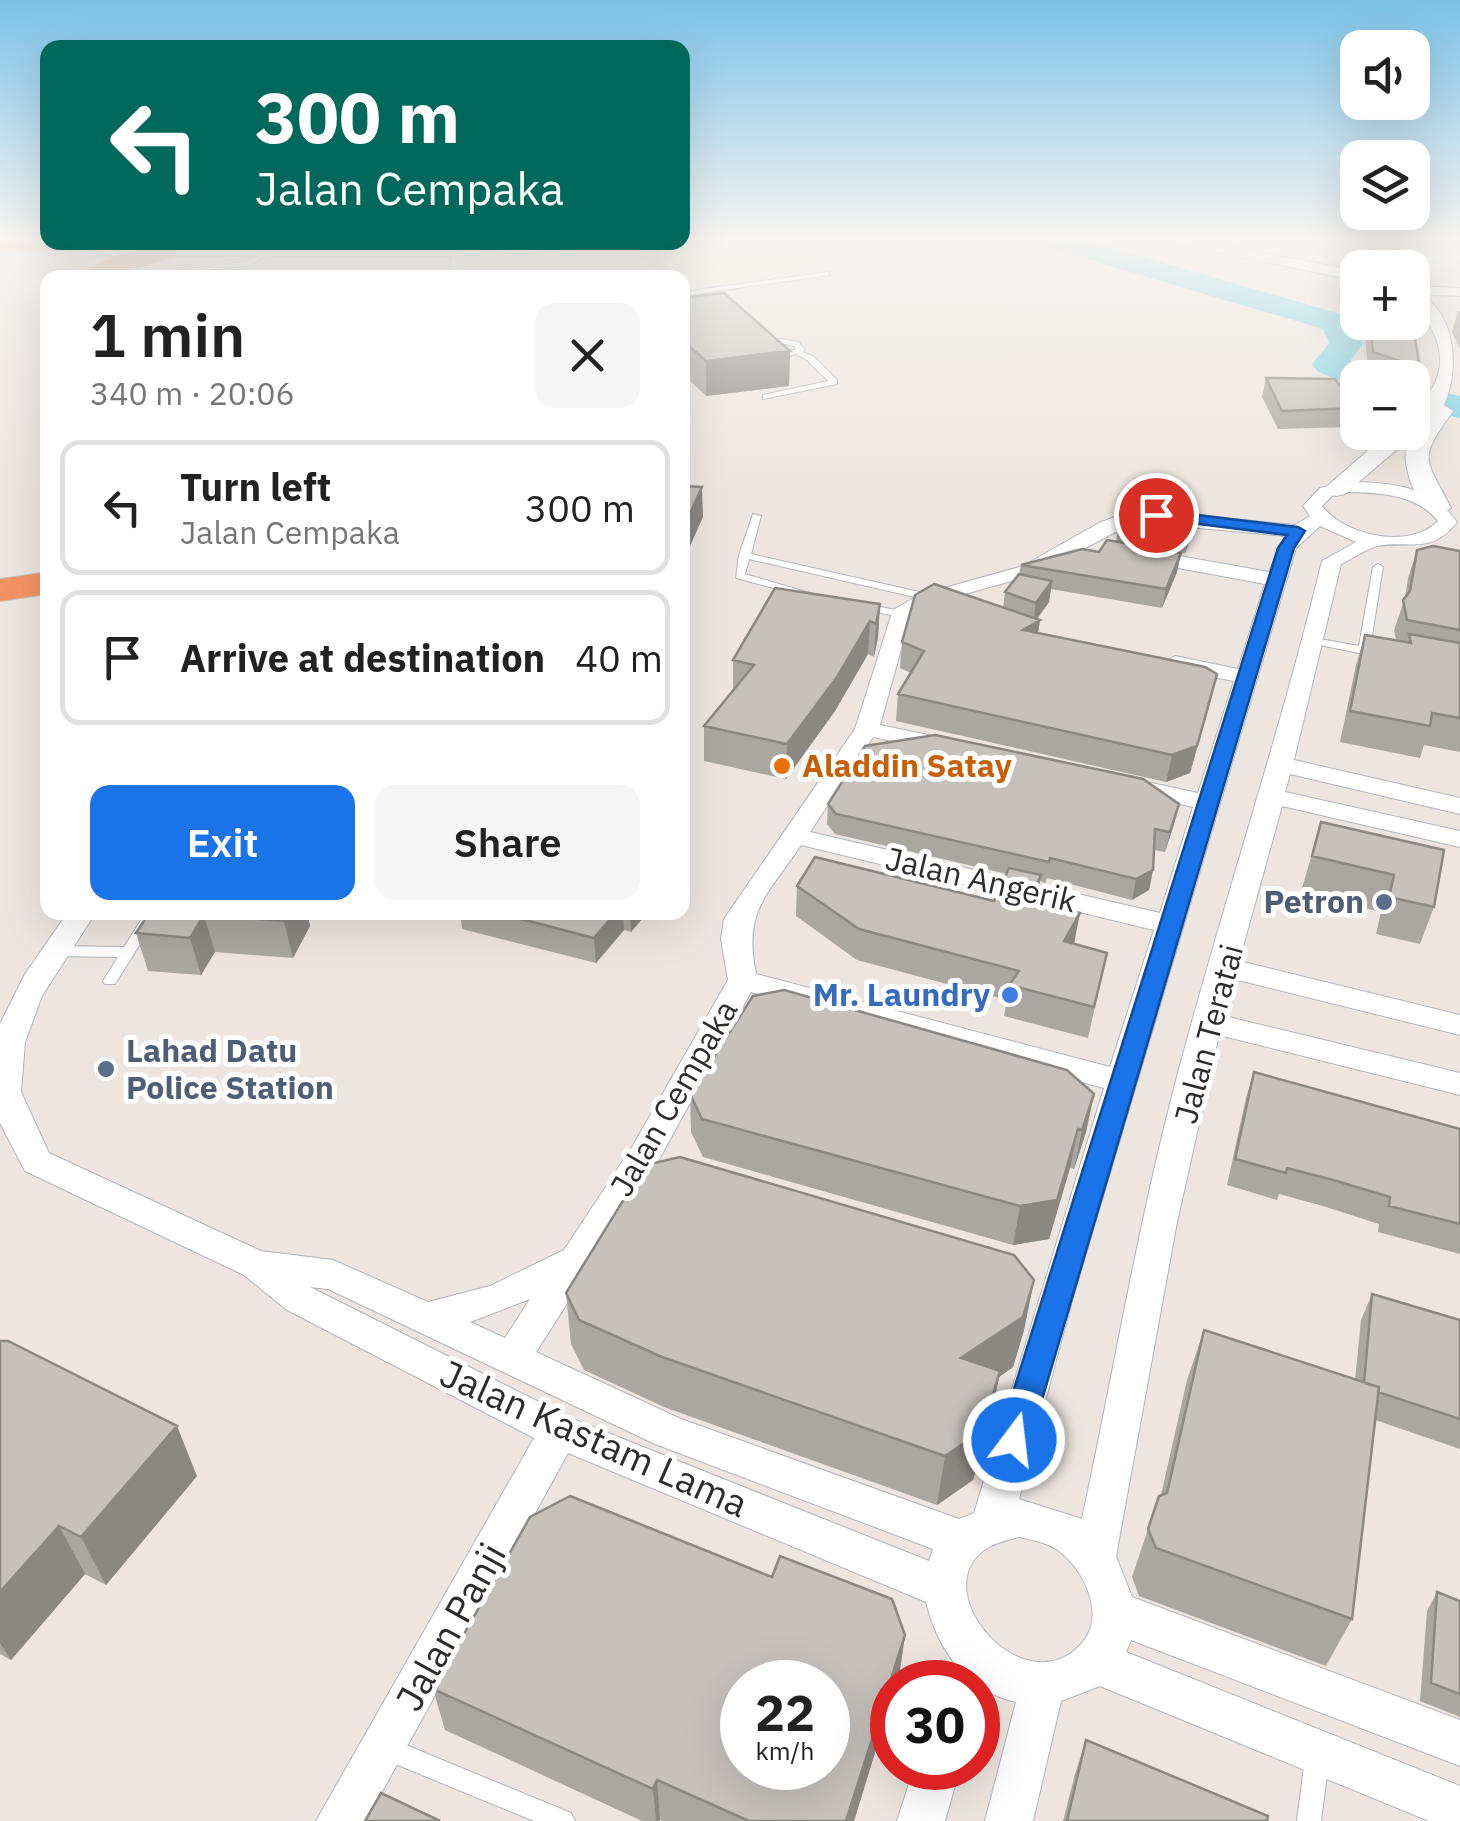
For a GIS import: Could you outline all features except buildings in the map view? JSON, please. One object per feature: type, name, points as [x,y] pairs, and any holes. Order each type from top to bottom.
[{"type":"street","points":[[1430,412],[1454,391],[1449,384],[1455,341]]},
{"type":"street","points":[[1336,489],[1384,450]]},
{"type":"street","points":[[1414,450],[1415,460],[1449,521]]},
{"type":"street","points":[[1336,489],[1396,491],[1449,521]]},
{"type":"street","name":"Jalan Teratai","points":[[977,1531],[1055,1297],[1286,548],[1308,525],[1314,501],[1336,489]]},
{"type":"street","points":[[900,614],[928,596],[972,589],[1036,569],[1112,522],[1156,515],[1308,525],[1379,549],[1431,555]]},
{"type":"street","points":[[1379,549],[1428,538],[1444,531],[1449,521]]},
{"type":"street","points":[[1075,543],[1277,580]]},
{"type":"street","name":"Jalan Teratai","points":[[1094,1558],[1166,1202],[1208,1022],[1282,764],[1332,561],[1379,549]]},
{"type":"street","points":[[928,596],[970,611]]},
{"type":"street","name":"Jalan Cempaka","points":[[510,1361],[644,1156],[742,980],[736,939],[738,919],[867,728],[900,614]]},
{"type":"street","points":[[1156,660],[1247,677]]},
{"type":"street","points":[[867,728],[981,753]]},
{"type":"street","points":[[1282,764],[1460,806]]},
{"type":"street","points":[[1094,778],[1208,803]]},
{"type":"street","points":[[1367,784],[1347,786],[1334,794],[1348,811],[1369,819]]},
{"type":"street","points":[[1273,797],[1460,840]]},
{"type":"street","name":"Jalan Angerik","points":[[792,835],[1171,925]]},
{"type":"street","name":"Jalan Kastam Lama","points":[[77,920],[33,980],[6,1040],[5,1095],[37,1162],[257,1265],[300,1299],[559,1431],[944,1588]]},
{"type":"street","points":[[1226,968],[1460,1025]]},
{"type":"street","points":[[742,980],[1120,1081]]},
{"type":"street","points":[[1208,1022],[1460,1084]]},
{"type":"street","points":[[644,1156],[682,1169]]},
{"type":"street","points":[[423,1319],[510,1295],[577,1258]]},
{"type":"street","name":"Jalan Kastam Lama","points":[[257,1265],[333,1275],[669,1432],[977,1531]]},
{"type":"street","points":[[1018,1284],[1055,1297]]},
{"type":"street","name":"Jalan Panji","points":[[340,1821],[559,1431]]},
{"type":"street","points":[[965,1660],[944,1588],[948,1561],[977,1531],[1019,1518],[1047,1524],[1074,1537],[1094,1558],[1109,1584],[1115,1612],[1110,1640],[1096,1662],[1063,1682],[1043,1684],[1000,1672]]},
{"type":"street","points":[[1115,1612],[1460,1743]]},
{"type":"street","points":[[1096,1662],[1460,1810]]},
{"type":"street","points":[[1010,1821],[1043,1684]]},
{"type":"street","points":[[920,1821],[930,1790]]},
{"type":"lane","points":[[759,331],[772,342]]},
{"type":"lane","points":[[766,397],[834,382],[810,358],[798,352],[777,356],[759,350],[760,345],[772,342],[796,344],[801,350],[798,352]]},
{"type":"lane","points":[[756,516],[739,571],[747,580],[823,598]]},
{"type":"lane","points":[[1364,651],[1379,549]]},
{"type":"lane","points":[[744,555],[928,596]]},
{"type":"lane","points":[[842,602],[900,614]]},
{"type":"lane","points":[[1314,641],[1384,655]]},
{"type":"lane","points":[[110,981],[148,920]]},
{"type":"lane","points":[[54,950],[126,952]]},
{"type":"lane","points":[[384,1748],[563,1821]]},
{"type":"lane","points":[[1309,1821],[1317,1752]]},
{"type":"waterway","points":[[1337,325],[1346,344],[1329,364],[1340,370]]},
{"type":"waterway","points":[[1430,400],[1460,407]]},
{"type":"place","name":"Aladdin Satay","points":[[782,766]]},
{"type":"place","name":"Petron","points":[[1384,902]]},
{"type":"place","name":"Mr. Laundry","points":[[1010,995]]},
{"type":"place","name":"Lahad Datu Police Station","points":[[106,1069]]},
{"type":"route","points":[[1014,1440],[1286,548],[1298,531],[1156,515]]}]
